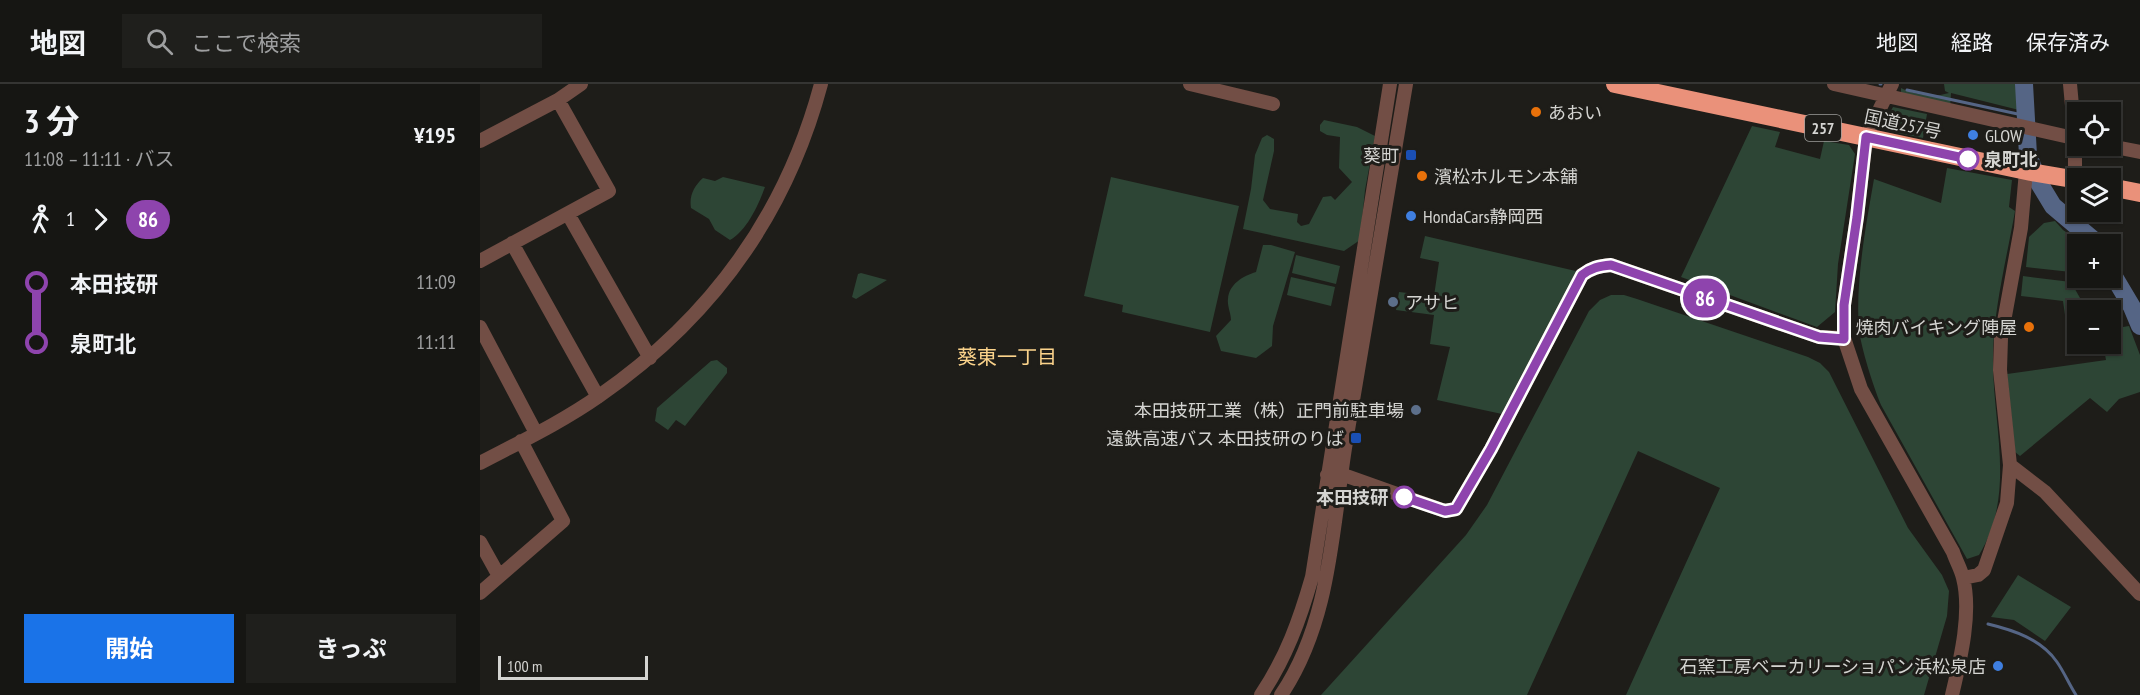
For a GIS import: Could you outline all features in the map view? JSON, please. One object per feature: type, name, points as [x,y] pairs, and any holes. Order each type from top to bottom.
[{"type":"highway","name":"国道257号","points":[[1615,84],[1674,90],[1866,137],[2067,178]]},
{"type":"highway","points":[[2121,189],[2140,193]]},
{"type":"street","points":[[480,141],[558,100],[581,84]]},
{"type":"street","points":[[480,463],[598,397],[650,358],[700,308],[751,244],[774,206],[798,156],[821,84]]},
{"type":"street","points":[[1190,84],[1273,104]]},
{"type":"street","points":[[1281,695],[1294,676],[1316,621],[1328,573],[1334,475],[1390,84]]},
{"type":"street","points":[[1261,695],[1277,672],[1299,621],[1312,577],[1334,475],[1406,84]]},
{"type":"street","points":[[1834,84],[1889,89],[2067,136]]},
{"type":"street","points":[[2070,84],[2072,102]]},
{"type":"street","points":[[1889,89],[1866,137],[1844,305],[1844,339],[1860,389],[1953,552],[1963,579],[1966,603],[1964,634],[1952,695]]},
{"type":"street","points":[[480,261],[609,191],[558,100]]},
{"type":"street","points":[[2121,148],[2140,152]]},
{"type":"street","points":[[1963,579],[1983,570],[2006,512],[2010,465],[2000,370],[2001,338],[2021,228],[2034,173]]},
{"type":"street","points":[[568,213],[650,358]]},
{"type":"street","points":[[513,243],[598,397]]},
{"type":"street","points":[[1334,475],[1445,511],[1456,509],[1491,449],[1582,275],[1600,266],[1611,265],[1819,337],[1844,339]]},
{"type":"street","points":[[480,327],[536,433]]},
{"type":"street","points":[[480,592],[563,521],[521,441]]},
{"type":"street","points":[[2010,465],[2045,492],[2140,594]]},
{"type":"street","points":[[480,542],[499,576]]},
{"type":"green space","points":[[1944,84],[2017,84],[2019,110],[1951,93],[1950,110],[1901,99],[1901,88],[1918,94],[1949,93],[1945,91]]},
{"type":"green space","points":[[1893,107],[1927,114],[1923,138],[1887,131],[1883,125]]},
{"type":"green space","points":[[1324,120],[1357,127],[1375,136],[1365,190],[1360,240],[1344,251],[1243,229],[1255,155],[1262,138],[1267,135],[1274,139],[1274,151],[1263,200],[1270,209],[1298,214],[1297,222],[1301,226],[1309,224],[1323,197],[1331,196],[1335,200],[1352,182],[1339,168],[1340,137],[1327,135],[1320,131],[1320,125]]},
{"type":"green space","points":[[1752,126],[1780,132],[1775,147],[1820,159],[1824,141],[1849,145],[1855,154],[1838,264],[1835,312],[1817,327],[1681,277]]},
{"type":"green space","points":[[1947,168],[2012,180],[2009,207],[2015,211],[1998,303],[1994,339],[1994,382],[2000,458],[1997,507],[1990,531],[1979,555],[1967,559],[1881,405],[1863,348],[1858,312],[1860,274],[1874,179],[1941,203]]},
{"type":"green space","points":[[723,177],[765,187],[747,224],[730,240],[715,230],[709,219],[691,208],[693,192],[703,178],[715,181]]},
{"type":"green space","points":[[1111,177],[1239,206],[1210,332],[1122,312],[1123,305],[1084,296]]},
{"type":"green space","points":[[2055,221],[2069,234],[2067,234],[2067,272],[2026,267],[2029,237],[2044,223]]},
{"type":"green space","points":[[1425,236],[1580,272],[1502,414],[1437,400],[1450,347],[1430,344],[1434,315],[1396,310],[1399,292],[1434,296],[1439,262],[1420,258]]},
{"type":"green space","points":[[1263,245],[1295,252],[1273,326],[1272,346],[1256,358],[1221,351],[1216,336],[1231,320],[1229,294],[1238,281],[1256,272]]},
{"type":"green space","points":[[1296,255],[1340,266],[1336,284],[1292,273]]},
{"type":"green space","points":[[858,274],[887,280],[856,299],[852,297]]},
{"type":"green space","points":[[2023,276],[2067,282],[2067,288],[2074,288],[2080,300],[2067,300],[2067,322],[2063,301],[2021,296]]},
{"type":"green space","points":[[1291,277],[1335,287],[1331,306],[1287,295]]},
{"type":"green space","points":[[1611,295],[1624,295],[1637,299],[1808,357],[1820,363],[1829,372],[1908,528],[1942,575],[1949,591],[1947,616],[1924,695],[1626,695],[1720,488],[1638,451],[1527,695],[1321,695],[1466,535],[1487,505],[1589,311],[1600,300]]},
{"type":"green space","points":[[2129,326],[2140,355],[2140,392],[2119,399],[2107,412],[2090,398],[2020,456],[2015,452],[2007,374],[2106,360],[2105,354],[2121,354],[2121,327]]},
{"type":"green space","points":[[717,360],[727,368],[727,373],[685,426],[676,420],[668,430],[655,421],[657,408],[711,361]]},
{"type":"green space","points":[[2018,575],[2071,607],[2045,641],[2014,620],[1991,617]]},
{"type":"waterway","points":[[2024,84],[2028,155],[2039,183],[2053,206],[2086,234]]},
{"type":"waterway","points":[[1907,90],[2027,116]]},
{"type":"waterway","points":[[2121,288],[2140,326]]},
{"type":"waterway","points":[[1988,624],[2017,633],[2043,647],[2057,662],[2076,695]]},
{"type":"bus line","name":"86","points":[[1404,497],[1445,511],[1456,509],[1491,449],[1582,275],[1589,270],[1611,265],[1819,337],[1844,339],[1844,305],[1866,137],[1968,159]]},
{"type":"place","name":"あおい","points":[[1536,112]]},
{"type":"place","name":"GLOW","points":[[1973,135]]},
{"type":"place","name":"葵町","points":[[1411,155]]},
{"type":"place","name":"泉町北","points":[[1968,159]]},
{"type":"place","name":"濱松ホルモン本舗","points":[[1422,176]]},
{"type":"place","name":"HondaCars静岡西","points":[[1411,216]]},
{"type":"place","name":"アサヒ","points":[[1393,302]]},
{"type":"place","name":"焼肉バイキング陣屋","points":[[2029,327]]},
{"type":"place","name":"本田技研工業（株）正門前駐車場","points":[[1416,410]]},
{"type":"place","name":"遠鉄高速バス 本田技研のりば","points":[[1356,438]]},
{"type":"place","name":"本田技研","points":[[1404,497]]},
{"type":"place","name":"石窯工房ベーカリーショパン浜松泉店","points":[[1998,666]]},
{"type":"district","name":"葵東一丁目","points":[[1007,357]]}]
